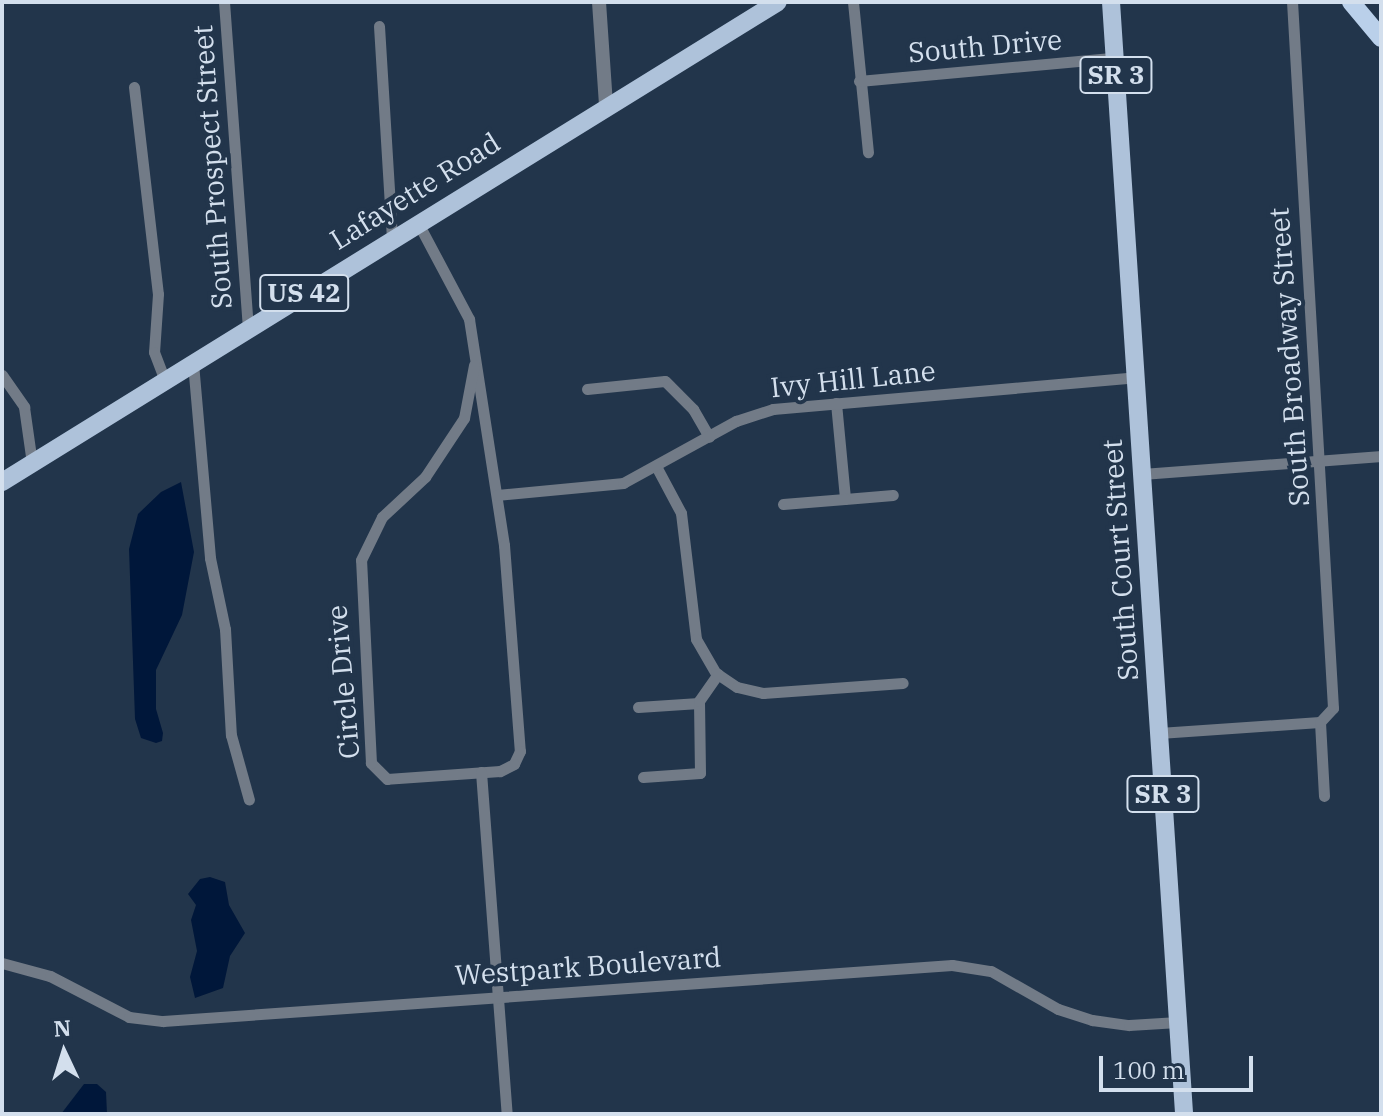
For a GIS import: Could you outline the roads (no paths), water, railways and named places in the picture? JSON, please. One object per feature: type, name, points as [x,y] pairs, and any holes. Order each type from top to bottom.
[{"type":"highway","points":[[1351,2],[1381,38]]},
{"type":"main road","name":"Lafayette Road","points":[[2,482],[392,237],[778,2]]},
{"type":"main road","name":"South Court Street","points":[[1111,2],[1184,1114]]},
{"type":"street","name":"South Prospect Street","points":[[224,2],[248,329]]},
{"type":"street","points":[[599,2],[606,106]]},
{"type":"street","points":[[853,2],[868,152]]},
{"type":"street","name":"South Broadway Street","points":[[1292,2],[1333,708],[1320,722]]},
{"type":"street","points":[[379,26],[392,237]]},
{"type":"street","name":"South Drive","points":[[859,81],[1114,58]]},
{"type":"street","points":[[134,87],[158,294],[154,352],[165,381]]},
{"type":"street","name":"Circle Drive","points":[[418,223],[461,299],[474,365],[497,495],[520,751],[508,769],[394,779],[374,770],[359,592],[361,560],[373,530],[443,451],[464,418],[474,365]]},
{"type":"street","points":[[193,363],[209,545],[225,629],[231,735],[249,800]]},
{"type":"street","points":[[2,375],[24,407],[32,463]]},
{"type":"street","name":"Ivy Hill Lane","points":[[497,495],[609,486],[657,468],[755,413],[1136,377]]},
{"type":"street","points":[[587,389],[665,381],[693,409],[709,437]]},
{"type":"street","points":[[836,403],[845,499]]},
{"type":"street","points":[[1142,474],[1381,456]]},
{"type":"street","points":[[657,468],[683,525],[696,639],[718,674],[737,687],[763,693],[903,683]]},
{"type":"street","points":[[783,504],[893,495]]},
{"type":"street","points":[[643,777],[700,773],[699,703],[718,674]]},
{"type":"street","points":[[638,707],[699,703]]},
{"type":"street","points":[[1159,733],[1320,722],[1324,796]]},
{"type":"street","points":[[481,772],[507,1114]]},
{"type":"street","name":"Westpark Boulevard","points":[[2,963],[50,976],[129,1017],[163,1021],[952,965],[991,971],[1058,1009],[1092,1020],[1129,1025],[1178,1022]]},
{"type":"water","points":[[181,482],[194,552],[182,615],[156,670],[156,709],[163,733],[162,741],[156,743],[141,738],[135,719],[129,549],[138,514],[161,492]]},
{"type":"water","points":[[210,877],[225,882],[229,905],[245,933],[230,956],[223,988],[195,998],[190,977],[197,951],[191,920],[196,905],[188,894],[200,879]]},
{"type":"water","points":[[84,1084],[97,1084],[106,1092],[107,1114],[61,1114]]}]
